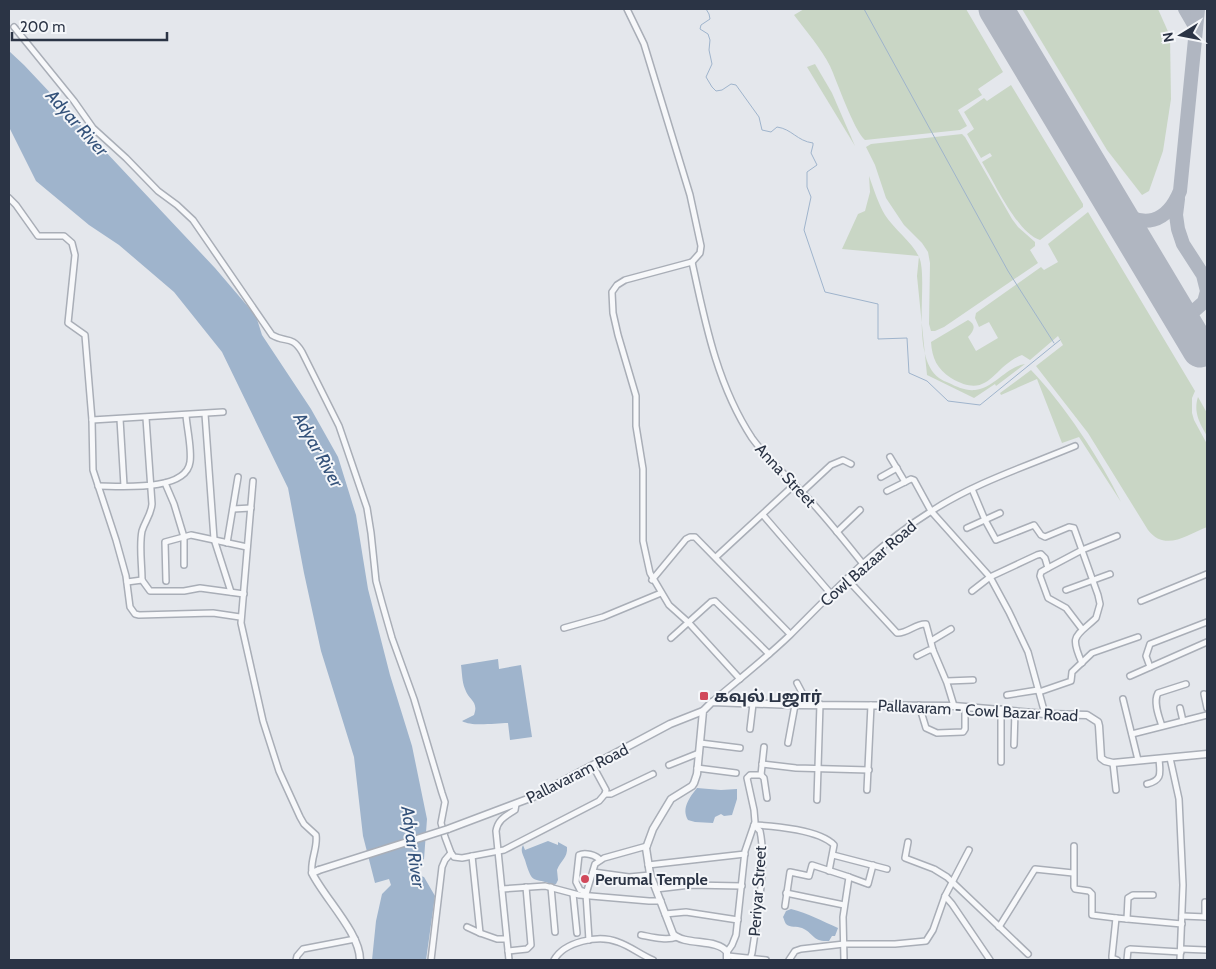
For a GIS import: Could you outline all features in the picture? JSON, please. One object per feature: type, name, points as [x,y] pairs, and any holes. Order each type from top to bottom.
[{"type":"street","points":[[627,9],[644,44],[690,195],[701,246],[700,252],[692,262],[625,280],[617,285],[612,292],[613,313],[618,335],[636,396],[636,426],[643,469],[646,558],[652,580],[669,605],[688,622],[740,679]]},
{"type":"street","points":[[14,27],[93,128],[158,191],[193,220],[272,335],[276,338],[292,340],[302,352],[339,426],[366,508],[376,581],[392,638],[414,699],[445,802],[442,827],[451,853],[458,858],[498,852],[599,801],[606,790],[593,766]]},
{"type":"street","points":[[9,198],[38,236],[64,236],[72,243],[76,255],[68,323],[85,335],[92,420],[93,470],[116,540],[127,582],[130,607],[135,614],[213,613],[240,617]]},
{"type":"street","name":"Anna Street","points":[[692,262],[719,371],[731,400],[762,450],[802,492],[863,564]]},
{"type":"street","points":[[92,420],[223,412]]},
{"type":"street","points":[[205,414],[214,539],[231,592]]},
{"type":"street","points":[[98,486],[151,485],[178,479],[184,475],[190,462],[186,415]]},
{"type":"street","points":[[146,418],[151,513],[144,523],[142,533],[142,580],[150,591],[184,591],[200,588],[244,594]]},
{"type":"street","points":[[120,419],[124,486]]},
{"type":"street","name":"Cowl Bazaar Road","points":[[712,702],[769,654],[894,536],[931,511],[972,489],[1075,446]]},
{"type":"street","points":[[890,456],[905,482]]},
{"type":"street","points":[[802,492],[831,465],[843,460],[851,464]]},
{"type":"street","points":[[881,477],[898,468]]},
{"type":"street","points":[[227,543],[238,477]]},
{"type":"street","points":[[887,491],[911,479],[914,480],[931,511],[990,577],[1028,652],[1045,714]]},
{"type":"street","points":[[254,481],[244,594],[240,617],[263,721],[279,771],[300,817],[316,836],[316,846],[311,867],[316,872],[318,886],[355,940],[360,960]]},
{"type":"street","points":[[166,482],[184,537],[184,565]]},
{"type":"street","points":[[716,557],[794,485]]},
{"type":"street","points":[[972,489],[996,540],[1034,525],[1040,535],[1045,537],[1072,527],[1076,531],[1100,604],[1098,614],[1079,633],[1074,645],[1082,663]]},
{"type":"street","points":[[233,509],[251,508]]},
{"type":"street","points":[[836,532],[860,510]]},
{"type":"street","points":[[967,528],[1000,513]]},
{"type":"street","points":[[763,515],[831,594]]},
{"type":"street","points":[[166,581],[165,542],[191,535],[247,547]]},
{"type":"street","points":[[652,580],[686,539],[690,536],[695,537],[790,634]]},
{"type":"street","points":[[1082,630],[1066,608],[1048,598],[1040,576],[1041,572],[1082,550],[1117,536]]},
{"type":"street","points":[[972,591],[990,577],[1039,554],[1044,556],[1048,568]]},
{"type":"street","points":[[1066,590],[1110,574]]},
{"type":"street","points":[[1142,601],[1207,575]]},
{"type":"street","points":[[847,579],[897,633],[902,634],[926,624],[954,706]]},
{"type":"street","points":[[127,582],[142,580]]},
{"type":"street","points":[[564,628],[603,617],[661,593]]},
{"type":"street","points":[[671,638],[711,602],[715,602],[769,654]]},
{"type":"street","points":[[1150,667],[1146,656],[1150,644],[1207,622]]},
{"type":"street","points":[[931,641],[952,629]]},
{"type":"street","points":[[1007,695],[1038,691],[1069,683],[1072,678],[1072,672],[1092,653],[1138,637]]},
{"type":"street","points":[[1130,676],[1207,642]]},
{"type":"street","points":[[917,656],[929,650],[934,650]]},
{"type":"street","points":[[947,681],[974,680]]},
{"type":"street","points":[[797,683],[808,704]]},
{"type":"street","points":[[1162,726],[1156,695],[1186,684]]},
{"type":"street","points":[[1204,694],[1207,708]]},
{"type":"street","points":[[1123,698],[1138,760]]},
{"type":"street","points":[[676,937],[673,934],[650,875],[647,846],[653,829],[671,799],[694,783],[703,711],[712,702]]},
{"type":"street","name":"Pallavaram - Cowl Bazar Road","points":[[712,702],[795,705],[954,706],[1045,714],[1078,714],[1092,717],[1098,722],[1100,726],[1101,758],[1113,763]]},
{"type":"street","points":[[750,729],[753,704]]},
{"type":"street","points":[[817,800],[820,704]]},
{"type":"street","points":[[788,743],[795,705]]},
{"type":"street","points":[[867,790],[871,705]]},
{"type":"street","points":[[919,705],[926,728],[937,734],[963,732],[965,707]]},
{"type":"street","points":[[1180,708],[1183,721]]},
{"type":"street","points":[[1001,709],[1002,762]]},
{"type":"street","name":"Pallavaram Road","points":[[316,872],[448,829],[516,804],[593,766],[670,724],[703,711]]},
{"type":"street","points":[[1014,745],[1015,711]]},
{"type":"street","points":[[1132,734],[1207,715]]},
{"type":"street","points":[[700,743],[740,748]]},
{"type":"street","points":[[764,747],[761,775],[764,778],[767,798]]},
{"type":"street","points":[[669,765],[699,753]]},
{"type":"street","points":[[1116,790],[1113,763],[1207,754]]},
{"type":"street","points":[[1170,758],[1179,799],[1183,885],[1180,960]]},
{"type":"street","points":[[1147,784],[1155,782],[1159,777],[1159,759]]},
{"type":"street","points":[[762,764],[796,768],[868,770]]},
{"type":"street","points":[[697,768],[736,773]]},
{"type":"street","points":[[605,794],[611,794],[652,774]]},
{"type":"street","points":[[727,956],[736,935],[745,854],[747,842],[754,825],[754,810],[747,778],[750,775],[761,775]]},
{"type":"street","points":[[509,960],[497,824],[501,819],[516,810],[516,804]]},
{"type":"street","points":[[754,825],[782,826],[828,840],[834,845],[829,870]]},
{"type":"street","name":"Periyar Street","points":[[750,959],[760,889],[762,850],[760,830],[754,825]]},
{"type":"street","points":[[908,842],[905,858],[934,869],[947,877],[952,884],[1028,954]]},
{"type":"street","points":[[589,940],[586,894],[596,864],[600,860],[647,846]]},
{"type":"street","points":[[1074,846],[1073,884],[1075,889],[1089,891],[1092,894],[1092,915],[1182,924]]},
{"type":"street","points":[[788,960],[795,951],[801,949],[844,944],[896,944],[926,940],[933,930],[945,896],[969,850]]},
{"type":"street","points":[[431,960],[442,867],[451,853]]},
{"type":"street","points":[[586,894],[580,890],[576,882],[579,855],[582,853],[595,856],[600,860]]},
{"type":"street","points":[[648,865],[745,854]]},
{"type":"street","points":[[833,855],[887,869]]},
{"type":"street","points":[[472,856],[480,933]]},
{"type":"street","points":[[785,906],[790,872],[809,876],[812,864],[868,884],[872,865]]},
{"type":"street","points":[[999,927],[1035,870],[1073,873]]},
{"type":"street","points":[[592,872],[616,876],[650,875]]},
{"type":"street","points":[[844,960],[844,905],[849,877]]},
{"type":"street","points":[[656,889],[690,885],[742,886]]},
{"type":"street","points":[[502,889],[540,886],[573,894],[640,901],[661,900]]},
{"type":"street","points":[[508,951],[527,949],[531,945],[526,887]]},
{"type":"street","points":[[550,887],[555,932]]},
{"type":"street","points":[[786,893],[844,905]]},
{"type":"street","points":[[573,894],[577,933]]},
{"type":"street","points":[[1127,920],[1128,898],[1134,895],[1153,895]]},
{"type":"street","points":[[945,896],[990,960]]},
{"type":"street","points":[[1182,916],[1206,917],[1205,902]]},
{"type":"street","points":[[665,914],[686,912],[738,920]]},
{"type":"street","points":[[1116,918],[1112,958],[1117,960]]},
{"type":"street","points":[[467,927],[497,939],[506,939]]},
{"type":"street","points":[[641,936],[655,938],[676,937],[721,946],[727,956]]},
{"type":"street","points":[[296,960],[303,949],[355,940]]},
{"type":"street","points":[[554,960],[557,955],[572,943],[589,940],[620,942],[653,960]]},
{"type":"street","points":[[1127,960],[1128,950],[1130,949],[1206,950]]},
{"type":"street","points":[[727,956],[766,960]]},
{"type":"green space","points":[[804,9],[966,9],[1003,72],[978,89],[982,95],[958,110],[967,126],[960,130],[865,140],[851,117],[826,59],[794,15]]},
{"type":"green space","points":[[1022,9],[1158,9],[1170,36],[1171,99],[1163,151],[1149,191],[1142,195],[1107,150]]},
{"type":"green space","points":[[815,64],[832,93],[855,146],[807,67]]},
{"type":"green space","points":[[1011,85],[1083,204],[1083,207],[1040,240],[1023,228],[1000,194],[982,162],[992,156],[990,153],[981,158],[967,134],[974,129],[964,112],[984,98],[987,101]]},
{"type":"green space","points":[[962,134],[1012,219],[1035,242],[1035,246],[1030,250],[1038,263],[944,327],[931,331],[929,324],[930,263],[928,252],[904,225],[886,198],[875,165],[866,147],[871,144]]},
{"type":"green space","points":[[869,176],[885,215],[916,251],[918,256],[842,249],[858,214],[865,211],[870,192]]},
{"type":"green space","points":[[1088,212],[1195,391],[1192,398],[1192,413],[1207,444],[1207,527],[1176,540],[1162,540],[1155,537],[1148,530],[1088,433],[1036,366],[1063,345],[1058,336],[1030,360],[1022,355],[1012,360],[983,384],[974,386],[964,384],[946,375],[936,363],[933,353],[931,342],[968,320],[974,326],[972,333],[968,337],[976,351],[998,338],[989,322],[979,327],[975,318],[976,313],[1041,267],[1044,270],[1058,262],[1048,244]]},
{"type":"green space","points":[[919,257],[922,276],[922,323],[917,276]]},
{"type":"green space","points":[[925,350],[931,369],[939,378],[968,390],[988,386],[1012,369],[1025,364],[996,386],[995,384],[974,398],[927,375]]},
{"type":"green space","points":[[1031,370],[1056,399],[1080,433],[1103,468],[1121,502],[1079,437],[1062,443],[1037,379],[1001,395],[1000,393]]},
{"type":"green space","points":[[1198,397],[1207,413],[1207,436],[1197,413]]},
{"type":"water","name":"Adyar River","points":[[9,51],[215,268],[256,316],[262,335],[311,409],[338,457],[356,515],[368,589],[390,675],[412,746],[427,819],[424,859],[411,868],[414,874],[424,877],[435,896],[426,960],[372,960],[376,921],[382,894],[391,885],[389,879],[375,883],[363,836],[354,757],[321,651],[288,488],[222,352],[174,292],[119,245],[89,225],[36,181],[9,127]]},
{"type":"water","points":[[498,659],[499,669],[521,665],[532,737],[510,740],[508,723],[478,724],[462,721],[474,715],[475,707],[464,686],[461,665]]},
{"type":"water","points":[[697,788],[737,789],[737,799],[732,815],[724,816],[721,814],[715,817],[713,823],[688,820],[685,811],[686,807]]},
{"type":"water","points":[[548,841],[558,845],[558,842],[567,847],[565,857],[557,870],[558,880],[554,885],[532,877],[522,851],[523,845],[525,850]]},
{"type":"water","points":[[791,909],[838,928],[835,936],[832,936],[829,941],[823,941],[816,939],[802,928],[788,925],[783,917],[786,911]]},
{"type":"waterway","points":[[706,9],[710,19],[701,25],[700,29],[708,34],[710,40],[709,50],[712,64],[706,77],[712,87],[716,91],[722,90],[731,84],[736,85],[759,117],[762,130],[771,132],[777,127],[782,128],[807,142],[813,143],[811,153],[817,165],[807,172],[807,187],[811,197],[804,230],[825,292],[878,304],[878,339],[907,338],[909,373],[927,381],[948,401],[980,405],[1060,340]]},
{"type":"waterway","points":[[864,9],[1008,271],[1054,343]]},
{"type":"taxiway","points":[[1185,9],[1196,28]]},
{"type":"taxiway","points":[[1116,208],[1136,219],[1153,220],[1168,210],[1175,202],[1180,191],[1198,9]]},
{"type":"taxiway","points":[[1172,305],[1182,310],[1195,310],[1204,302],[1207,291],[1203,275],[1183,244],[1178,229],[1176,215],[1178,199]]},
{"type":"runway","points":[[996,9],[1200,350]]},
{"type":"place","name":"கவுல் பஜார்","points":[[704,696]]},
{"type":"place","name":"Perumal Temple","points":[[585,879]]}]
